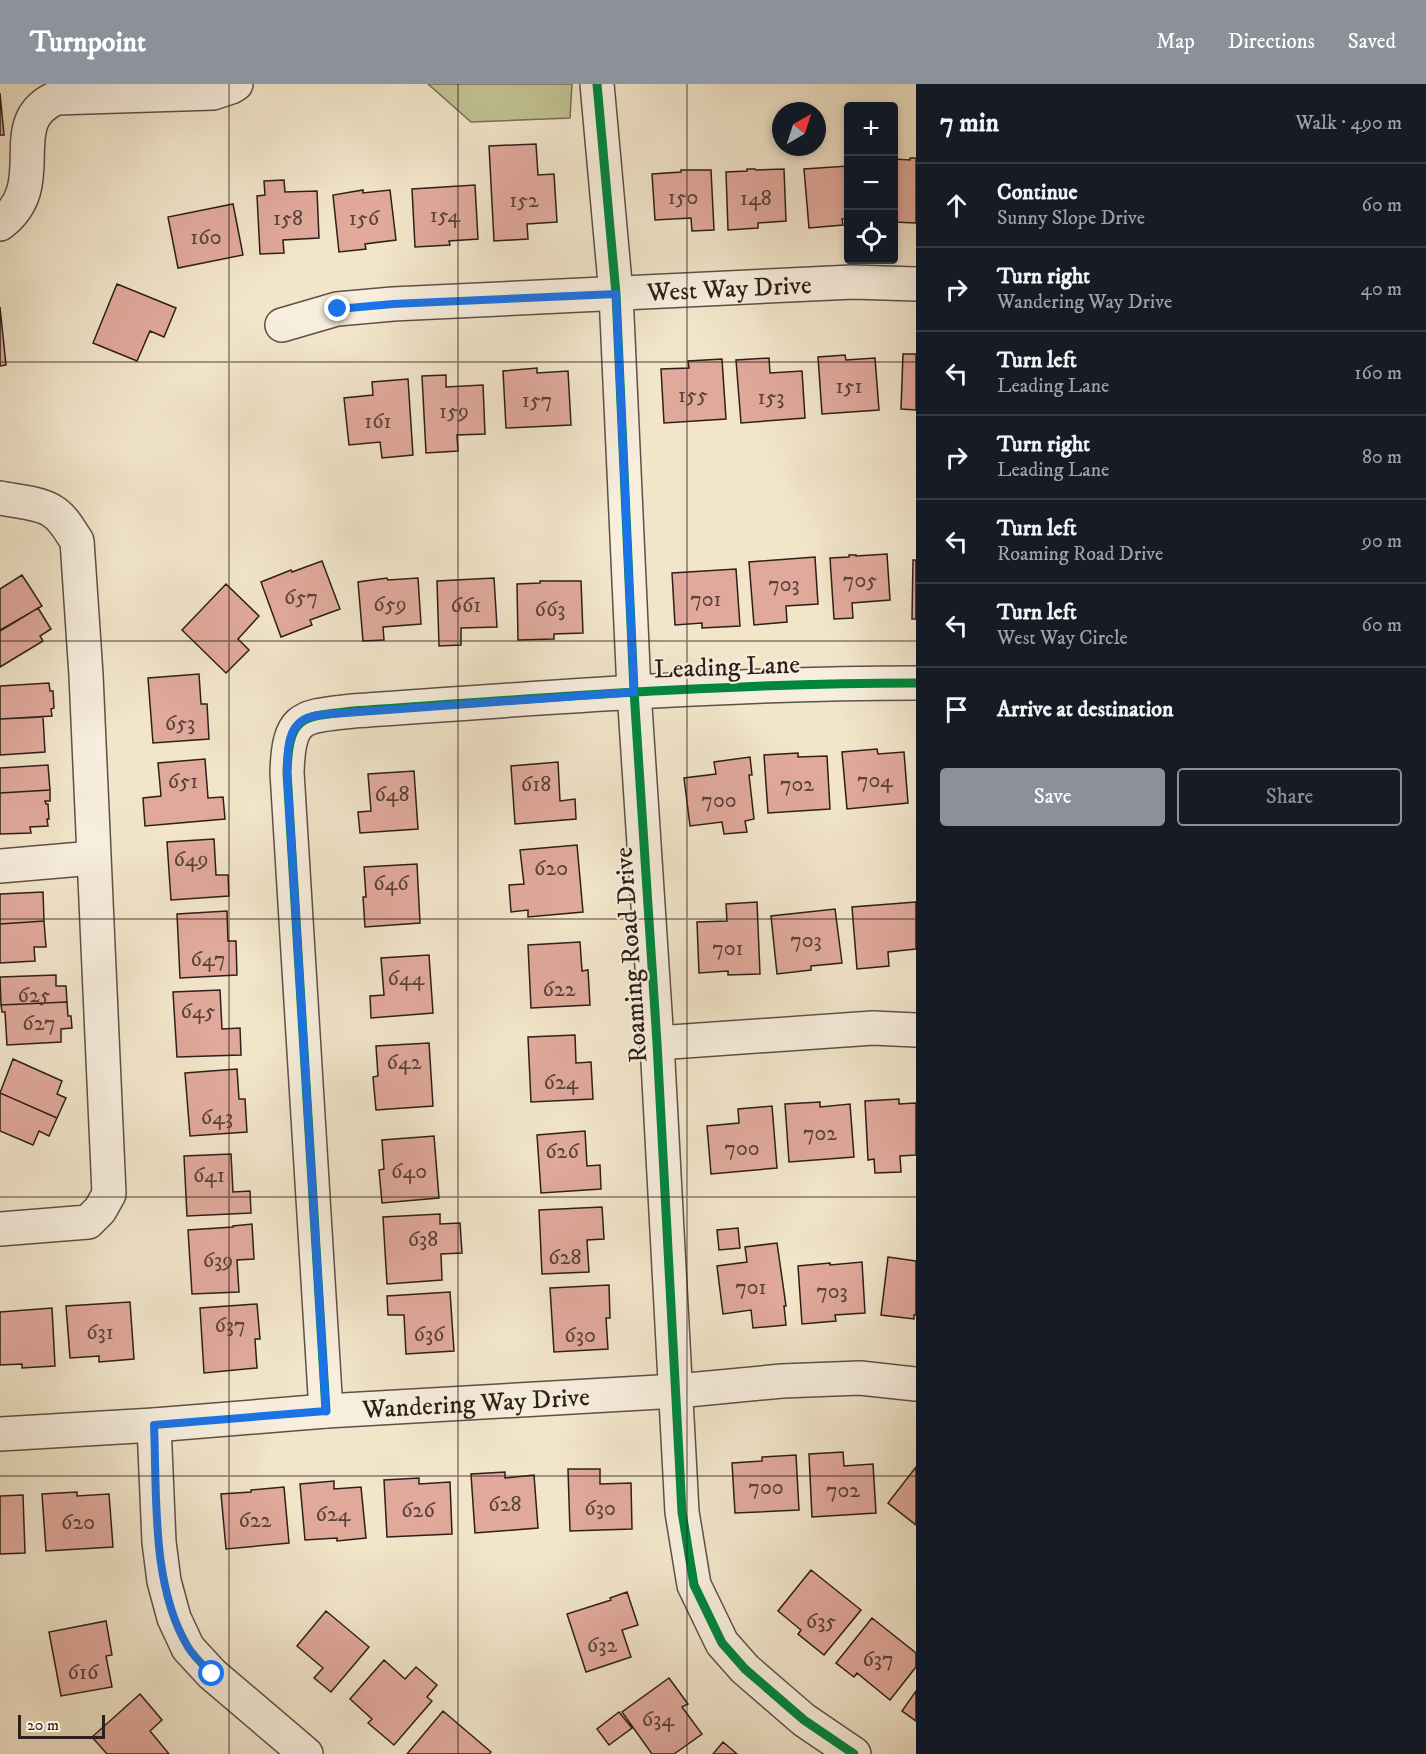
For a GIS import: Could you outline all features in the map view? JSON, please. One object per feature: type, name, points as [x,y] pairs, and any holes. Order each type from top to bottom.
[{"type":"street","points":[[0,224],[18,206],[22,193],[20,136],[24,123],[32,111],[44,102],[56,98],[213,93],[236,84]]},
{"type":"street","name":"Roaming Road Drive","points":[[597,84],[616,294],[634,692],[657,1042],[682,1512],[694,1585],[722,1643],[745,1669],[804,1720],[854,1754]]},
{"type":"street","name":"West Way Drive","points":[[282,325],[338,309],[393,304],[853,282],[916,284]]},
{"type":"street","points":[[0,498],[52,511],[77,541],[86,675],[109,1194],[88,1222],[0,1229]]},
{"type":"street","name":"Leading Lane","points":[[326,1411],[287,771],[291,735],[302,720],[318,715],[634,692],[833,683],[916,683]]},
{"type":"street","points":[[0,866],[93,858]]},
{"type":"street","points":[[657,1042],[873,1028],[916,1030]]},
{"type":"street","name":"Wandering Way Drive","points":[[0,1434],[154,1425],[326,1411],[677,1391],[782,1381],[860,1378],[916,1384]]},
{"type":"street","points":[[154,1425],[159,1542],[164,1581],[174,1618],[188,1648],[212,1674],[306,1754]]},
{"type":"green space","points":[[428,84],[572,84],[570,118],[471,122]]},
{"type":"building","points":[[0,93],[4,135],[0,135]]},
{"type":"building","points":[[536,144],[538,175],[554,174],[557,222],[527,224],[528,239],[494,241],[489,146]]},
{"type":"building","points":[[910,158],[916,158],[916,223],[898,222],[898,159],[910,160]]},
{"type":"building","points":[[844,166],[843,225],[809,228],[804,169]]},
{"type":"building","points":[[747,169],[784,169],[786,221],[758,223],[758,228],[728,230],[726,172],[747,171]]},
{"type":"building","points":[[681,170],[711,170],[714,230],[692,231],[691,218],[655,220],[652,174],[681,172]]},
{"type":"building","points":[[284,180],[285,192],[317,191],[319,238],[283,240],[284,253],[260,254],[257,196],[265,195],[264,181]]},
{"type":"building","points":[[475,185],[478,239],[449,241],[450,245],[415,247],[412,189]]},
{"type":"building","points":[[363,190],[363,193],[390,190],[396,240],[365,244],[366,249],[339,252],[333,195]]},
{"type":"building","points":[[233,204],[243,255],[178,268],[168,217]]},
{"type":"building","points":[[117,284],[176,308],[164,337],[150,331],[137,361],[93,343]]},
{"type":"building","points":[[0,307],[6,365],[0,366]]},
{"type":"building","points":[[903,354],[916,354],[916,410],[901,409]]},
{"type":"building","points":[[845,355],[846,360],[875,358],[879,410],[822,414],[818,357]]},
{"type":"building","points":[[769,358],[770,373],[802,371],[805,418],[741,423],[736,360]]},
{"type":"building","points":[[722,359],[726,419],[664,423],[661,369],[689,368],[688,361]]},
{"type":"building","points":[[537,368],[537,373],[568,371],[571,425],[506,428],[503,371]]},
{"type":"building","points":[[446,375],[446,387],[483,385],[485,434],[457,435],[458,451],[426,453],[422,376]]},
{"type":"building","points":[[408,379],[413,455],[382,458],[380,442],[349,445],[344,398],[373,395],[372,382]]},
{"type":"building","points":[[887,554],[890,600],[852,603],[853,618],[834,619],[830,558]]},
{"type":"building","points":[[815,557],[818,604],[786,606],[787,622],[754,625],[749,562]]},
{"type":"building","points":[[913,560],[916,560],[916,619],[912,619]]},
{"type":"building","points":[[322,561],[340,609],[310,620],[312,625],[281,637],[261,582]]},
{"type":"building","points":[[736,569],[740,626],[702,628],[702,623],[675,625],[672,573]]},
{"type":"building","points":[[22,575],[42,606],[0,630],[0,589]]},
{"type":"building","points":[[387,578],[388,580],[418,578],[421,624],[383,627],[384,640],[363,641],[358,582]]},
{"type":"building","points":[[494,578],[497,627],[461,628],[461,645],[439,646],[437,581]]},
{"type":"building","points":[[540,581],[581,581],[583,633],[554,634],[554,639],[518,640],[517,584],[540,583]]},
{"type":"building","points":[[226,584],[259,616],[238,639],[249,650],[226,673],[182,630]]},
{"type":"building","points":[[38,608],[51,629],[40,636],[43,641],[0,667],[0,631]]},
{"type":"building","points":[[199,674],[201,704],[207,704],[209,739],[153,743],[148,678]]},
{"type":"building","points":[[49,683],[50,691],[53,691],[52,716],[0,719],[0,686]]},
{"type":"building","points":[[43,717],[45,752],[0,755],[0,719]]},
{"type":"building","points":[[877,749],[878,754],[904,752],[908,803],[847,809],[842,752]]},
{"type":"building","points":[[798,753],[798,757],[827,756],[830,809],[768,813],[764,755]]},
{"type":"building","points":[[750,757],[752,775],[749,775],[754,819],[745,821],[747,832],[724,834],[722,822],[690,826],[684,778],[716,774],[714,762]]},
{"type":"building","points":[[205,759],[208,798],[223,797],[225,819],[145,826],[143,798],[161,796],[158,763]]},
{"type":"building","points":[[558,762],[560,801],[575,799],[576,819],[515,824],[511,766]]},
{"type":"building","points":[[48,765],[50,790],[0,793],[0,768]]},
{"type":"building","points":[[414,771],[418,829],[360,833],[358,812],[371,811],[368,774]]},
{"type":"building","points":[[50,790],[50,801],[45,801],[48,804],[48,826],[30,827],[31,833],[0,834],[0,793]]},
{"type":"building","points":[[214,839],[216,875],[228,875],[229,896],[171,900],[167,842]]},
{"type":"building","points":[[577,845],[583,912],[528,917],[528,910],[511,912],[509,885],[524,884],[520,850]]},
{"type":"building","points":[[417,864],[420,923],[365,927],[364,867]]},
{"type":"building","points":[[43,892],[44,921],[0,924],[0,894]]},
{"type":"building","points":[[757,902],[760,974],[728,975],[728,971],[699,973],[697,922],[727,921],[726,904]]},
{"type":"building","points":[[916,902],[916,949],[888,952],[889,966],[857,969],[852,907]]},
{"type":"building","points":[[835,909],[842,963],[811,966],[811,970],[777,974],[771,916]]},
{"type":"building","points":[[227,911],[228,941],[236,941],[237,975],[180,978],[177,914]]},
{"type":"building","points":[[44,921],[46,947],[34,947],[35,961],[0,963],[0,924]]},
{"type":"building","points":[[580,942],[582,971],[588,970],[590,1005],[531,1008],[528,945]]},
{"type":"building","points":[[429,955],[433,1013],[371,1018],[370,996],[384,995],[381,958]]},
{"type":"building","points":[[56,975],[56,986],[66,986],[67,1002],[1,1005],[0,977]]},
{"type":"building","points":[[220,990],[222,1029],[240,1028],[241,1055],[177,1057],[173,992]]},
{"type":"building","points":[[67,1002],[72,1028],[61,1029],[61,1042],[7,1045],[5,1012],[2,1012],[1,1005]]},
{"type":"building","points":[[575,1035],[576,1063],[591,1062],[593,1099],[531,1102],[528,1037]]},
{"type":"building","points":[[429,1043],[433,1106],[376,1110],[373,1077],[378,1076],[376,1046]]},
{"type":"building","points":[[13,1059],[62,1081],[57,1094],[66,1098],[57,1118],[0,1093]]},
{"type":"building","points":[[237,1069],[239,1099],[245,1099],[247,1132],[190,1136],[185,1073]]},
{"type":"building","points":[[0,1093],[57,1118],[49,1136],[39,1131],[33,1145],[0,1131]]},
{"type":"building","points":[[899,1099],[899,1104],[916,1103],[916,1155],[900,1156],[901,1172],[875,1173],[874,1159],[868,1160],[865,1101]]},
{"type":"building","points":[[820,1102],[820,1107],[850,1104],[854,1157],[789,1162],[785,1104]]},
{"type":"building","points":[[772,1106],[777,1168],[711,1174],[707,1126],[739,1123],[738,1109]]},
{"type":"building","points":[[585,1131],[587,1166],[600,1165],[601,1189],[541,1193],[537,1135]]},
{"type":"building","points":[[434,1136],[439,1198],[382,1203],[379,1170],[384,1169],[382,1140]]},
{"type":"building","points":[[231,1154],[233,1192],[250,1191],[251,1213],[187,1216],[184,1156]]},
{"type":"building","points":[[602,1207],[604,1239],[587,1240],[589,1272],[542,1274],[539,1210]]},
{"type":"building","points":[[440,1214],[440,1224],[460,1223],[462,1253],[441,1254],[442,1280],[387,1284],[383,1217]]},
{"type":"building","points":[[252,1224],[254,1259],[237,1260],[239,1292],[192,1294],[188,1230]]},
{"type":"building","points":[[738,1228],[740,1248],[719,1250],[717,1230]]},
{"type":"building","points":[[777,1243],[786,1306],[784,1306],[786,1325],[753,1328],[751,1310],[723,1314],[717,1266],[747,1262],[745,1247]]},
{"type":"building","points":[[888,1257],[916,1261],[916,1315],[914,1319],[881,1315]]},
{"type":"building","points":[[862,1262],[865,1313],[835,1315],[836,1321],[802,1324],[798,1266]]},
{"type":"building","points":[[609,1285],[610,1318],[606,1318],[608,1349],[554,1352],[550,1288]]},
{"type":"building","points":[[450,1292],[454,1351],[406,1354],[404,1315],[388,1315],[387,1296]]},
{"type":"building","points":[[130,1302],[134,1359],[99,1362],[99,1356],[70,1358],[66,1306]]},
{"type":"building","points":[[257,1304],[260,1339],[255,1339],[257,1368],[204,1373],[200,1308]]},
{"type":"building","points":[[52,1308],[55,1366],[22,1368],[22,1364],[0,1365],[0,1312]]},
{"type":"building","points":[[843,1452],[844,1466],[873,1464],[876,1513],[812,1517],[809,1454]]},
{"type":"building","points":[[796,1455],[799,1510],[735,1513],[732,1463],[762,1461],[762,1457]]},
{"type":"building","points":[[916,1467],[916,1525],[888,1503]]},
{"type":"building","points":[[568,1469],[600,1469],[600,1484],[631,1483],[632,1529],[570,1531]]},
{"type":"building","points":[[505,1472],[505,1478],[534,1475],[538,1528],[475,1533],[471,1474]]},
{"type":"building","points":[[419,1478],[419,1484],[450,1482],[452,1534],[387,1537],[384,1480]]},
{"type":"building","points":[[334,1481],[334,1489],[361,1487],[366,1538],[337,1541],[337,1538],[305,1540],[300,1484]]},
{"type":"building","points":[[284,1487],[289,1543],[226,1549],[221,1494]]},
{"type":"building","points":[[77,1492],[77,1496],[109,1494],[113,1547],[46,1551],[42,1494]]},
{"type":"building","points":[[23,1495],[25,1553],[0,1554],[0,1496]]},
{"type":"building","points":[[811,1570],[861,1610],[824,1655],[798,1634],[801,1630],[778,1611]]},
{"type":"building","points":[[627,1592],[638,1625],[622,1630],[631,1657],[586,1672],[567,1614],[611,1600],[610,1598]]},
{"type":"building","points":[[326,1611],[369,1647],[331,1692],[314,1678],[323,1668],[297,1646]]},
{"type":"building","points":[[872,1618],[916,1653],[916,1667],[890,1700],[857,1673],[854,1677],[836,1663]]},
{"type":"building","points":[[106,1621],[112,1655],[106,1656],[112,1687],[61,1696],[49,1632]]},
{"type":"building","points":[[384,1660],[405,1679],[416,1667],[437,1685],[427,1697],[432,1701],[394,1745],[368,1723],[372,1719],[350,1699]]},
{"type":"building","points":[[669,1678],[688,1704],[682,1707],[702,1734],[674,1754],[652,1754],[622,1712]]},
{"type":"building","points":[[916,1691],[916,1721],[902,1711]]},
{"type":"building","points":[[140,1694],[162,1720],[150,1731],[169,1754],[107,1754],[92,1737]]},
{"type":"building","points":[[443,1711],[491,1752],[489,1754],[407,1754]]},
{"type":"building","points":[[619,1712],[632,1728],[609,1745],[597,1729]]},
{"type":"building","points":[[723,1742],[737,1754],[713,1754]]},
{"type":"cycle path","points":[[597,84],[616,294],[634,691],[657,1043],[682,1512],[694,1585],[722,1643],[745,1669],[804,1720],[854,1754]]},
{"type":"cycle path","points":[[326,1411],[287,772],[288,753],[295,729],[310,718],[353,711],[705,688],[916,683]]},
{"type":"route","points":[[212,1674],[188,1648],[174,1618],[164,1581],[159,1542],[154,1425],[326,1411],[287,771],[291,735],[302,720],[318,715],[634,692],[616,294],[393,304],[338,309]]}]
